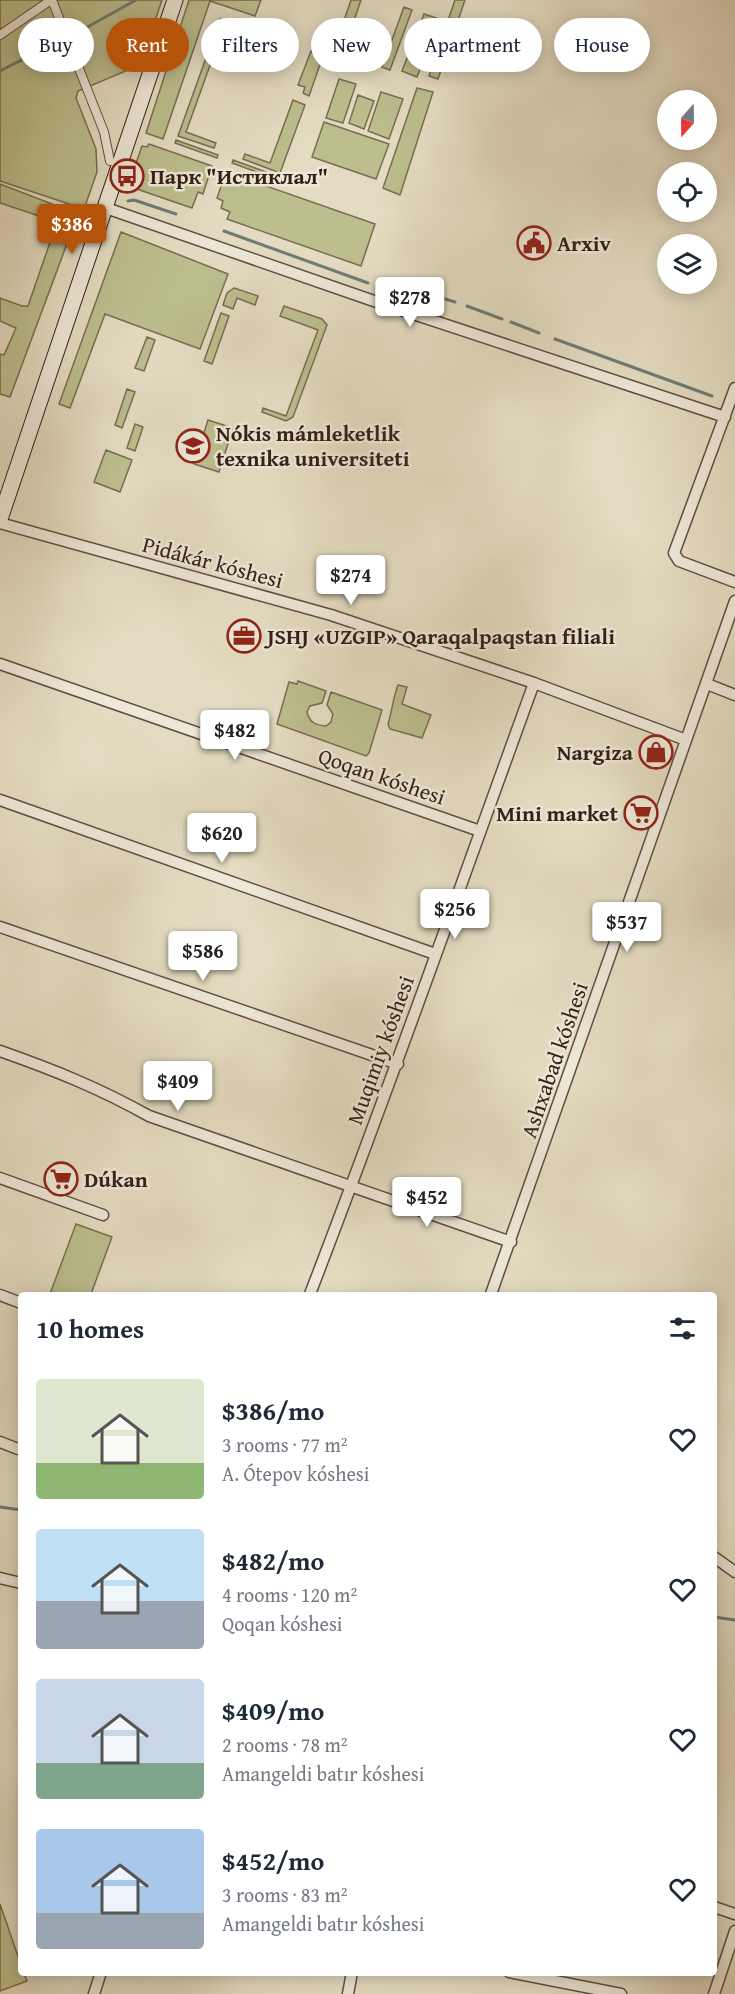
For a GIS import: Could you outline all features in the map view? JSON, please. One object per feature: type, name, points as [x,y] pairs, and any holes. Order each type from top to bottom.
[{"type":"main road","points":[[0,521],[176,0]]},
{"type":"street","points":[[0,35],[52,0],[104,132],[110,161]]},
{"type":"street","points":[[106,208],[370,300],[725,417]]},
{"type":"street","points":[[735,388],[674,553],[679,561],[735,582]]},
{"type":"street","name":"Pidákár kóshesi","points":[[0,521],[331,615],[534,683],[686,740]]},
{"type":"street","name":"Ashxabad kóshesi","points":[[492,1292],[735,601]]},
{"type":"street","name":"Qoqan kóshesi","points":[[0,664],[480,831]]},
{"type":"street","name":"Muqimiy kóshesi","points":[[311,1292],[398,1064],[435,954],[534,683]]},
{"type":"street","points":[[707,684],[735,694]]},
{"type":"street","points":[[0,800],[435,954]]},
{"type":"street","points":[[0,927],[398,1064]]},
{"type":"street","points":[[0,1052],[56,1070],[109,1094],[149,1116],[511,1242]]},
{"type":"street","points":[[0,1178],[103,1215]]},
{"type":"street","points":[[0,1295],[18,1302]]},
{"type":"street","points":[[0,1442],[18,1449]]},
{"type":"street","points":[[717,1559],[735,1572]]},
{"type":"street","points":[[0,1578],[18,1582]]},
{"type":"street","points":[[717,1907],[735,1914]]},
{"type":"street","points":[[714,1994],[735,1931]]},
{"type":"street","points":[[94,1994],[100,1976]]},
{"type":"street","points":[[348,1994],[351,1976]]},
{"type":"street","points":[[529,1976],[621,1994]]},
{"type":"green space","points":[[0,0],[162,0],[156,18],[106,18],[106,72],[123,72],[78,91],[76,98],[96,149],[97,172],[84,209],[0,181]]},
{"type":"green space","points":[[189,0],[261,0],[255,16],[210,1],[204,18],[201,18],[201,27],[189,63],[189,18],[183,18]]},
{"type":"green space","points":[[351,0],[361,0],[355,18],[345,18]]},
{"type":"green space","points":[[455,0],[465,0],[459,18],[449,18]]},
{"type":"green space","points":[[404,7],[412,10],[409,18],[404,18],[404,32],[392,65],[392,40]]},
{"type":"green space","points":[[424,14],[436,18],[422,18]]},
{"type":"green space","points":[[311,51],[311,72],[317,72],[309,96],[303,93],[305,87],[298,85]]},
{"type":"green space","points":[[166,72],[186,72],[163,139],[146,133]]},
{"type":"green space","points":[[201,72],[208,72],[186,132],[216,143],[214,148],[178,136]]},
{"type":"green space","points":[[404,72],[419,72],[417,77]]},
{"type":"green space","points":[[430,72],[440,72],[438,79],[429,76]]},
{"type":"green space","points":[[339,79],[356,84],[343,123],[326,118]]},
{"type":"green space","points":[[417,88],[433,92],[400,195],[383,188]]},
{"type":"green space","points":[[381,92],[403,99],[389,139],[368,131]]},
{"type":"green space","points":[[358,95],[374,101],[364,129],[349,123]]},
{"type":"green space","points":[[293,100],[305,105],[280,173],[243,159],[245,154],[270,163]]},
{"type":"green space","points":[[324,122],[389,144],[376,179],[312,157]]},
{"type":"green space","points":[[176,140],[218,155],[217,158],[175,143]]},
{"type":"green space","points":[[149,144],[212,166],[203,194],[198,192],[192,208],[128,186],[142,146],[147,147]]},
{"type":"green space","points":[[233,160],[277,176],[276,179],[232,163]]},
{"type":"green space","points":[[226,172],[375,224],[361,266],[227,219],[230,212],[221,208],[223,201],[217,198]]},
{"type":"green space","points":[[0,184],[78,214],[10,397],[0,394],[0,354],[4,355],[16,328],[0,321],[0,298],[28,306],[57,222],[0,203]]},
{"type":"green space","points":[[121,232],[228,274],[200,349],[105,314],[70,408],[59,404]]},
{"type":"green space","points":[[234,288],[258,296],[255,305],[237,298],[233,309],[223,305],[227,293]]},
{"type":"green space","points":[[284,306],[322,319],[327,325],[293,417],[286,421],[262,412],[263,408],[286,416],[318,330],[280,316]]},
{"type":"green space","points":[[221,313],[229,316],[212,364],[204,361]]},
{"type":"green space","points":[[147,337],[155,340],[144,371],[135,368]]},
{"type":"green space","points":[[127,389],[135,392],[122,428],[115,425]]},
{"type":"green space","points":[[208,420],[233,428],[219,472],[194,464]]},
{"type":"green space","points":[[135,424],[143,427],[135,451],[127,448]]},
{"type":"green space","points":[[106,450],[132,460],[120,492],[94,482]]},
{"type":"green space","points":[[298,681],[326,691],[322,703],[310,706],[307,712],[311,721],[316,724],[326,726],[331,722],[333,714],[327,705],[331,692],[382,710],[369,753],[366,756],[277,724],[289,682],[297,684]]},
{"type":"green space","points":[[398,685],[407,687],[402,704],[431,715],[422,738],[390,729],[388,724]]},
{"type":"green space","points":[[76,1224],[112,1237],[92,1292],[51,1292]]},
{"type":"green space","points":[[0,1904],[18,1956],[18,1976],[25,1976],[27,1981],[0,1991]]},
{"type":"waterway","points":[[94,23],[136,0]]},
{"type":"waterway","points":[[0,71],[18,62]]},
{"type":"waterway","points":[[128,201],[134,200],[176,214]]},
{"type":"waterway","points":[[224,231],[368,283]]},
{"type":"waterway","points":[[381,284],[416,291]]},
{"type":"waterway","points":[[426,293],[455,302]]},
{"type":"waterway","points":[[467,306],[502,319]]},
{"type":"waterway","points":[[511,322],[539,333]]},
{"type":"waterway","points":[[555,339],[712,396]]},
{"type":"waterway","points":[[0,1507],[18,1510]]},
{"type":"waterway","points":[[717,1617],[735,1620]]},
{"type":"place","name":"Парк \"Истиклал\"","points":[[127,176]]},
{"type":"place","name":"Arxiv","points":[[534,243]]},
{"type":"place","name":"Nókis mámleketlik texnika universiteti","points":[[193,446]]},
{"type":"place","name":"JSHJ «UZGIP» Qaraqalpaqstan filiali","points":[[244,636]]},
{"type":"place","name":"Nargiza","points":[[656,752]]},
{"type":"place","name":"Mini market","points":[[641,813]]},
{"type":"place","name":"Dúkan","points":[[61,1179]]}]
